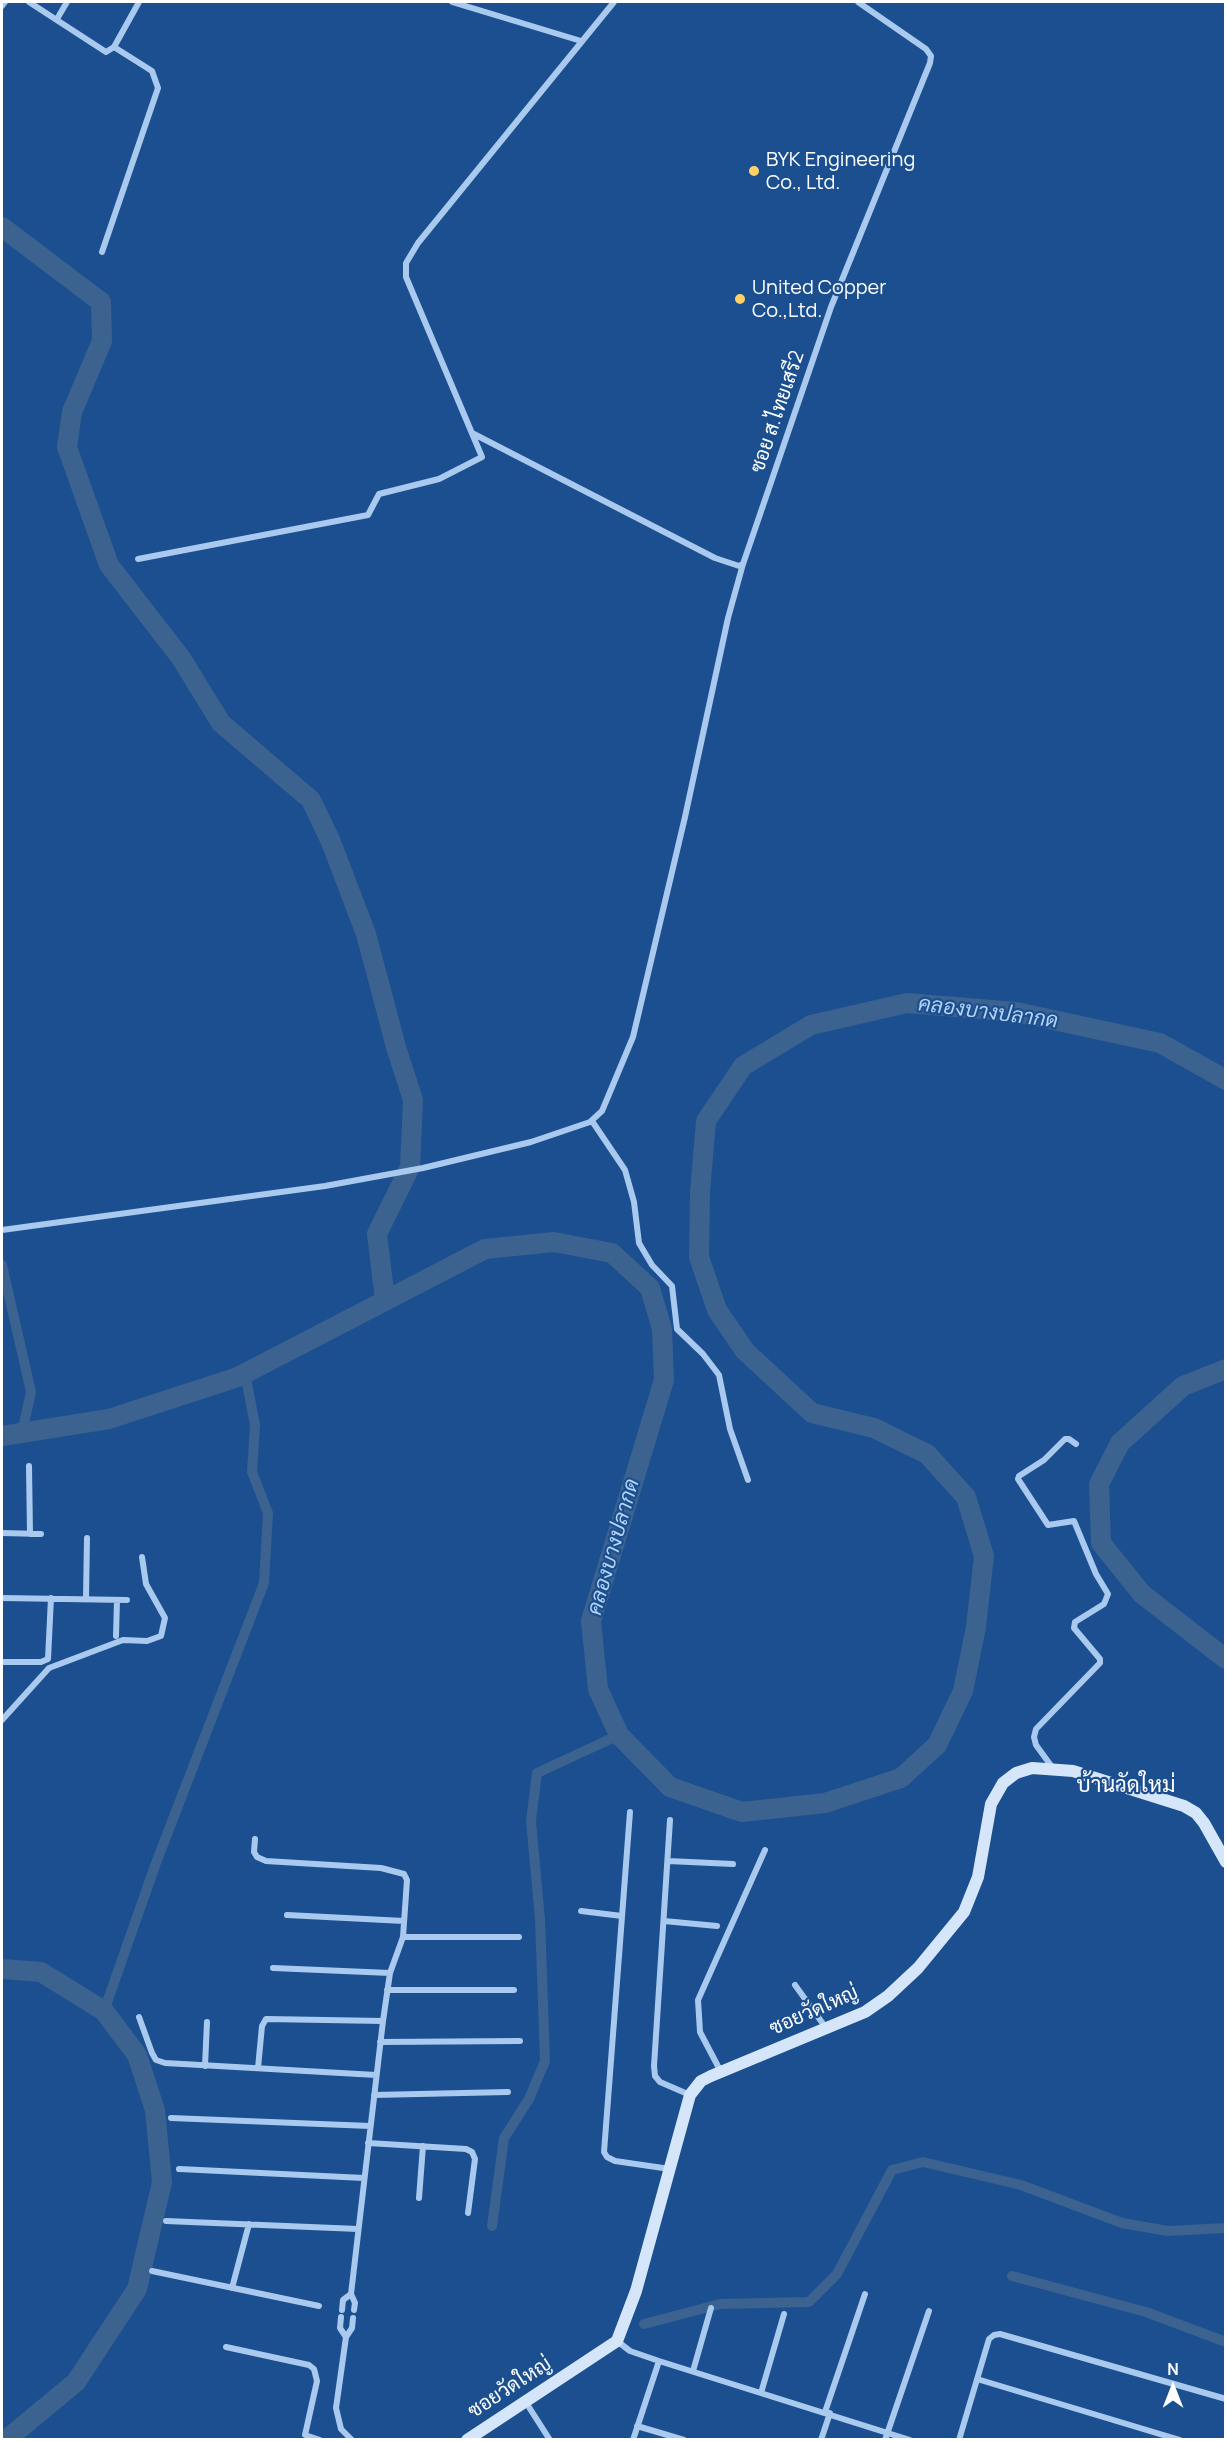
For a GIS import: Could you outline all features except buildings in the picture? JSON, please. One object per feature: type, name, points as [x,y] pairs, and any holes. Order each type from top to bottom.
[{"type":"street","points":[[2,6],[5,2]]},
{"type":"street","points":[[29,2],[106,52],[114,47],[139,2]]},
{"type":"street","points":[[57,19],[67,2]]},
{"type":"street","points":[[452,2],[581,42]]},
{"type":"street","points":[[138,559],[368,515],[379,494],[439,479],[482,457],[406,277],[406,263],[418,243],[614,2]]},
{"type":"street","name":"ซอย ส.ไทยเสรี2","points":[[592,1120],[602,1112],[633,1037],[685,817],[728,618],[743,564],[831,307],[930,63],[931,56],[926,50],[858,2]]},
{"type":"street","points":[[102,252],[158,88],[152,71],[114,47]]},
{"type":"street","points":[[471,433],[715,558],[739,566],[743,564]]},
{"type":"street","points":[[2,1230],[302,1189],[423,1168],[531,1142],[592,1120],[625,1170],[634,1202],[639,1243],[652,1265],[672,1286],[677,1329],[703,1354],[719,1375],[730,1429],[748,1480]]},
{"type":"street","points":[[1052,1767],[1036,1745],[1034,1737],[1036,1729],[1100,1663],[1100,1659],[1074,1628],[1075,1623],[1104,1604],[1108,1594],[1096,1574],[1074,1521],[1048,1525],[1018,1479],[1019,1476],[1044,1460],[1065,1439],[1076,1444]]},
{"type":"street","points":[[29,1466],[30,1534]]},
{"type":"street","points":[[2,1533],[41,1534]]},
{"type":"street","points":[[86,1598],[87,1539]]},
{"type":"street","points":[[2,1720],[49,1668],[123,1640],[147,1641],[161,1636],[165,1618],[146,1584],[141,1557]]},
{"type":"street","points":[[2,1598],[127,1600]]},
{"type":"street","points":[[2,1662],[42,1662],[48,1659],[51,1598]]},
{"type":"street","points":[[116,1636],[117,1600]]},
{"type":"street","name":"ซอยวัดใหญ่","points":[[690,2095],[701,2081],[865,2012],[888,1996],[918,1968],[964,1912],[974,1893],[991,1804],[1003,1783],[1016,1773],[1032,1768],[1052,1767],[1072,1771],[1184,1806],[1200,1818],[1226,1862]]},
{"type":"street","points":[[630,1812],[604,2152],[607,2157],[615,2161],[670,2169]]},
{"type":"street","points":[[670,1820],[655,2076],[660,2082],[690,2095],[636,2291],[617,2341],[630,2350],[659,2361],[827,2413],[887,2436],[910,2439]]},
{"type":"street","points":[[255,1839],[254,1852],[257,1857],[266,1861],[381,1868],[404,1874],[408,1886],[403,1937],[390,1973],[387,1990],[351,2294],[355,2303],[354,2314],[352,2328],[346,2337],[336,2408],[341,2429],[352,2439]]},
{"type":"street","points":[[721,2072],[700,2032],[698,2000],[765,1850]]},
{"type":"street","points":[[668,1861],[733,1864]]},
{"type":"street","points":[[581,1911],[622,1916]]},
{"type":"street","points":[[287,1915],[404,1921]]},
{"type":"street","points":[[664,1921],[717,1926]]},
{"type":"street","points":[[403,1937],[519,1937]]},
{"type":"street","points":[[273,1968],[390,1973]]},
{"type":"street","points":[[795,1985],[826,2028]]},
{"type":"street","points":[[387,1990],[514,1990]]},
{"type":"street","points":[[139,2017],[156,2060],[165,2064],[376,2075]]},
{"type":"street","points":[[258,2068],[262,2026],[266,2019],[383,2021]]},
{"type":"street","points":[[205,2066],[207,2022]]},
{"type":"street","points":[[380,2042],[520,2041]]},
{"type":"street","points":[[374,2095],[508,2092]]},
{"type":"street","points":[[171,2118],[370,2126]]},
{"type":"street","points":[[368,2143],[466,2149],[472,2152],[475,2159],[468,2213]]},
{"type":"street","points":[[419,2198],[423,2146]]},
{"type":"street","points":[[179,2169],[364,2178]]},
{"type":"street","points":[[166,2221],[358,2229]]},
{"type":"street","points":[[232,2288],[249,2224]]},
{"type":"street","points":[[152,2271],[320,2306]]},
{"type":"street","points":[[346,2337],[340,2328],[341,2314],[343,2300],[351,2294]]},
{"type":"street","points":[[821,2439],[827,2413],[865,2294]]},
{"type":"street","points":[[693,2371],[711,2308]]},
{"type":"street","points":[[887,2436],[929,2311]]},
{"type":"street","points":[[761,2393],[784,2314]]},
{"type":"street","points":[[959,2439],[989,2339],[1000,2334],[1226,2400]]},
{"type":"street","name":"ซอยวัดใหญ่","points":[[467,2439],[617,2341]]},
{"type":"street","points":[[226,2347],[309,2365],[314,2369],[317,2381],[304,2437],[320,2439]]},
{"type":"street","points":[[633,2439],[659,2361]]},
{"type":"street","points":[[977,2379],[1180,2439]]},
{"type":"street","points":[[525,2401],[550,2439]]},
{"type":"street","points":[[637,2426],[684,2439]]},
{"type":"waterway","points":[[2,227],[101,302],[102,341],[72,412],[67,447],[109,565],[181,658],[221,723],[311,800],[331,842],[366,934],[396,1047],[413,1100],[410,1167],[377,1234],[385,1300]]},
{"type":"waterway","name":"คลองบางปลากด","points":[[2,1436],[109,1419],[238,1377],[485,1249],[554,1242],[612,1253],[650,1288],[662,1329],[664,1380],[591,1621],[598,1689],[619,1735],[670,1787],[742,1812],[825,1803],[901,1778],[937,1745],[963,1691],[976,1627],[984,1556],[966,1497],[927,1454],[874,1428],[812,1413],[745,1351],[717,1310],[699,1257],[700,1192],[706,1121],[743,1066],[811,1025],[907,1003],[1016,1012],[1160,1043],[1226,1080]]},
{"type":"waterway","points":[[2,1265],[31,1392],[22,1433]]},
{"type":"waterway","name":"คลองบางปลากด","points":[[1226,1369],[1183,1386],[1120,1443],[1099,1484],[1101,1543],[1142,1594],[1226,1659]]},
{"type":"waterway","points":[[104,2011],[156,1863],[264,1583],[268,1513],[252,1472],[255,1425],[245,1373]]},
{"type":"waterway","points":[[492,2226],[504,2138],[529,2099],[545,2061],[540,1919],[531,1821],[537,1773],[619,1735]]},
{"type":"waterway","points":[[2,1969],[41,1972],[104,2011],[137,2055],[155,2110],[162,2182],[137,2289],[76,2382],[6,2440]]},
{"type":"waterway","points":[[644,2324],[720,2304],[809,2302],[837,2274],[892,2170],[923,2162],[1021,2185],[1122,2223],[1168,2231],[1226,2228]]},
{"type":"waterway","points":[[1012,2276],[1146,2312],[1226,2342]]},
{"type":"place","name":"BYK Engineering Co., Ltd.","points":[[754,171]]},
{"type":"place","name":"United Copper Co.,Ltd.","points":[[740,299]]},
{"type":"district","name":"บ้านวัดใหม่","points":[[1126,1786]]}]
